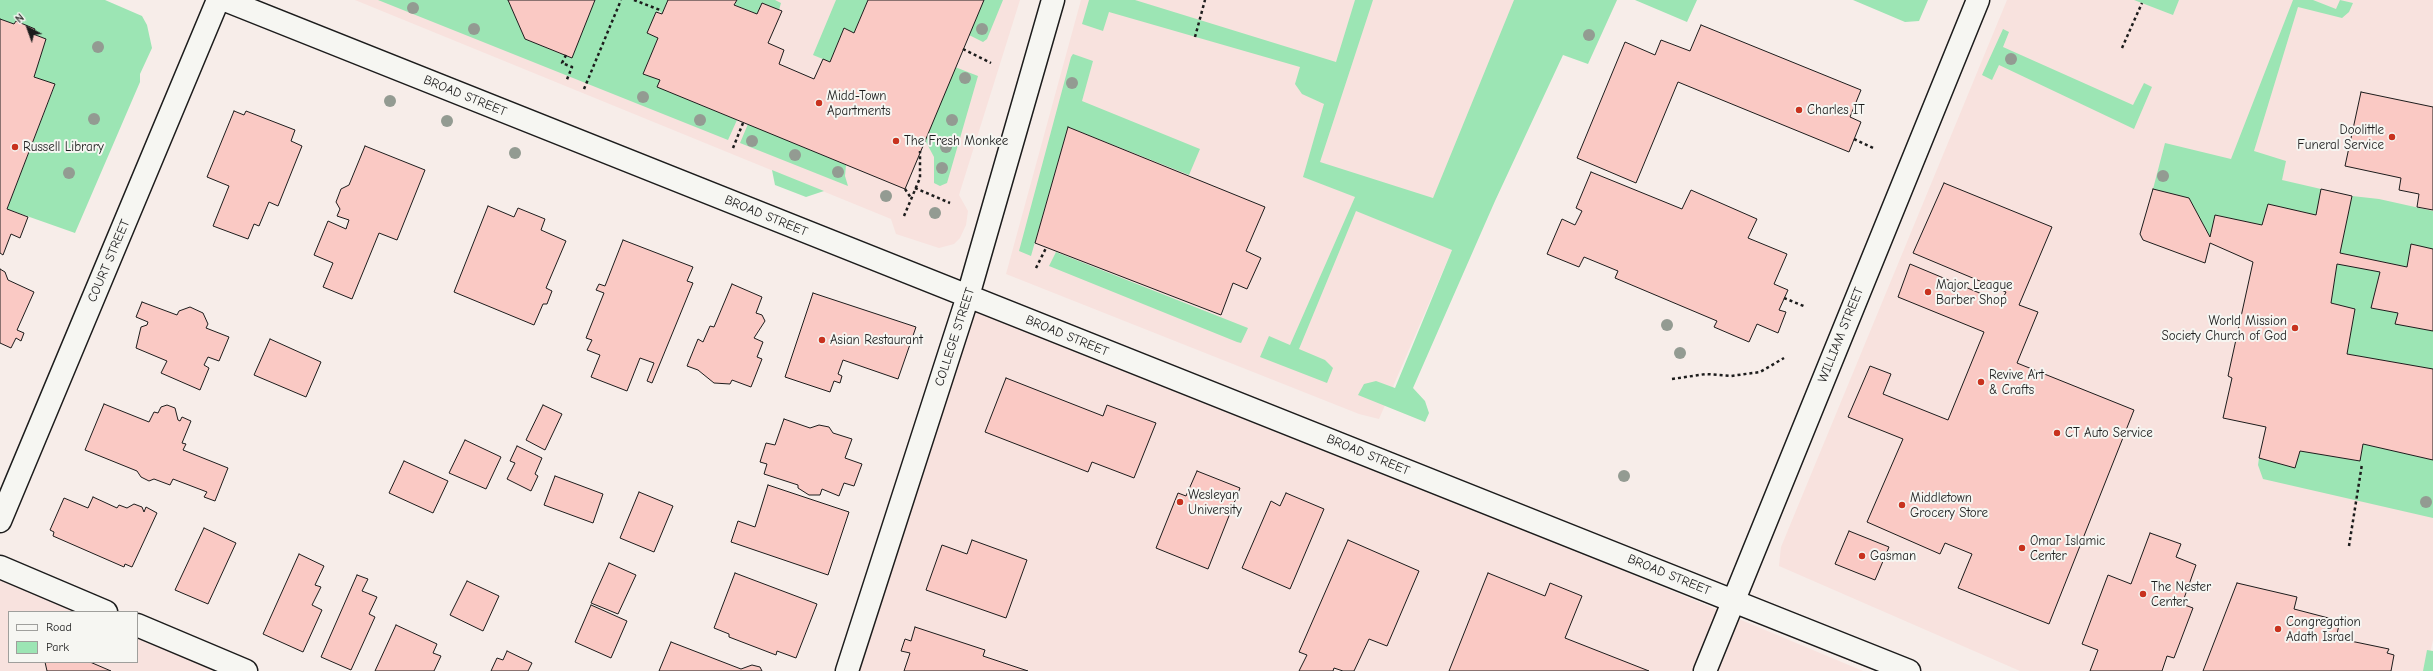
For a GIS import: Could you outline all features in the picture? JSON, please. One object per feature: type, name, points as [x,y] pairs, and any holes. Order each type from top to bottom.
[{"type":"street","name":"COURT STREET","points":[[0,521],[218,0]]},
{"type":"street","name":"BROAD STREET","points":[[225,0],[1909,671]]},
{"type":"street","name":"COLLEGE STREET","points":[[847,671],[968,296],[1053,0]]},
{"type":"street","name":"WILLIAM STREET","points":[[1705,671],[1978,0]]},
{"type":"street","points":[[0,567],[104,611]]},
{"type":"street","points":[[138,625],[246,671]]},
{"type":"path","points":[[584,89],[622,0]]},
{"type":"path","points":[[634,0],[660,10]]},
{"type":"path","points":[[1195,37],[1205,0]]},
{"type":"path","points":[[2122,48],[2142,3]]},
{"type":"path","points":[[963,49],[991,63]]},
{"type":"path","points":[[566,56],[562,63],[572,67],[566,82]]},
{"type":"path","points":[[733,148],[743,123]]},
{"type":"path","points":[[1854,139],[1873,148]]},
{"type":"path","points":[[904,216],[920,178],[920,152]]},
{"type":"path","points":[[916,188],[950,203]]},
{"type":"path","points":[[905,189],[912,198]]},
{"type":"path","points":[[1036,268],[1046,248]]},
{"type":"path","points":[[1784,298],[1806,307]]},
{"type":"path","points":[[1672,379],[1706,374],[1731,376],[1760,372],[1784,358]]},
{"type":"path","points":[[2349,546],[2362,464]]},
{"type":"shaded area","points":[[355,0],[1020,0],[959,195],[968,211],[966,225],[960,238],[954,244],[939,248],[896,234],[891,219]]},
{"type":"shaded area","points":[[1081,0],[1617,0],[1590,58],[1526,40],[1452,250],[1379,419],[1359,414],[1006,274]]},
{"type":"shaded area","points":[[2007,0],[2433,0],[2433,640],[2426,671],[2020,671],[1779,566],[1781,547]]},
{"type":"shaded area","name":"Wesleyan University","points":[[968,296],[1863,671],[847,671]]},
{"type":"shaded area","points":[[0,567],[104,611],[8,611],[8,663],[138,663],[138,625],[246,671],[0,671]]},
{"type":"green space","points":[[0,0],[105,0],[142,16],[147,25],[152,48],[140,74],[140,82],[75,233],[7,209],[55,85],[34,77],[46,39],[33,34],[34,29],[16,21],[14,24],[0,19]]},
{"type":"green space","points":[[378,0],[508,0],[525,39],[571,58],[595,0],[668,0],[662,14],[660,11],[656,12],[647,33],[658,38],[643,74],[660,80],[657,87],[737,120],[728,140]]},
{"type":"green space","points":[[737,0],[775,0],[781,3],[779,10],[762,3],[757,14],[735,5]]},
{"type":"green space","points":[[836,0],[868,0],[854,33],[844,28],[830,62],[813,55]]},
{"type":"green space","points":[[984,0],[1003,0],[987,39],[983,42],[969,35]]},
{"type":"green space","points":[[1089,0],[1135,0],[1336,62],[1355,0],[1373,0],[1320,162],[1433,198],[1514,0],[1617,0],[1588,64],[1563,55],[1495,201],[1413,388],[1425,401],[1429,413],[1425,422],[1358,395],[1364,384],[1376,381],[1395,388],[1452,250],[1356,211],[1299,349],[1325,360],[1333,368],[1327,383],[1260,357],[1269,336],[1290,345],[1355,197],[1303,177],[1324,104],[1302,94],[1295,84],[1300,67],[1109,12],[1103,31],[1082,24]]},
{"type":"green space","points":[[1635,0],[1697,0],[1687,22]]},
{"type":"green space","points":[[1853,0],[1928,0],[1919,21],[1905,22]]},
{"type":"green space","points":[[2134,0],[2179,0],[2173,15]]},
{"type":"green space","points":[[2293,0],[2313,0],[2336,9],[2340,0],[2353,3],[2349,12],[2342,18],[2298,7],[2254,151],[2286,161],[2282,180],[2321,189],[2316,215],[2268,204],[2262,225],[2216,215],[2210,237],[2189,198],[2153,189],[2165,143],[2231,159]]},
{"type":"green space","points":[[2003,29],[2009,32],[2003,47],[2133,105],[2144,83],[2152,87],[2134,129],[1999,65],[1992,80],[1982,75]]},
{"type":"green space","points":[[1073,54],[1093,61],[1082,101],[1200,149],[1189,175],[1068,127],[1031,256],[1019,251]]},
{"type":"green space","points":[[955,67],[978,76],[947,183],[940,186],[934,183],[934,157],[925,140]]},
{"type":"green space","points":[[748,124],[846,165],[845,176],[848,186],[740,143]]},
{"type":"green space","points":[[772,170],[824,191],[806,197],[775,185]]},
{"type":"green space","points":[[2352,196],[2379,199],[2433,211],[2433,249],[2412,245],[2407,267],[2340,253]]},
{"type":"green space","points":[[1056,252],[1248,328],[1241,343],[1237,342],[1049,266]]},
{"type":"green space","points":[[2337,264],[2380,272],[2371,308],[2398,313],[2395,324],[2433,331],[2433,369],[2347,354],[2355,309],[2331,303]]},
{"type":"green space","points":[[2363,444],[2433,460],[2433,518],[2263,479],[2258,465],[2259,458],[2295,468],[2300,451],[2359,461]]},
{"type":"green space","points":[[2427,650],[2433,651],[2433,671],[2423,671]]},
{"type":"building","points":[[508,0],[595,0],[572,58],[525,39]]},
{"type":"building","name":"Midd-Town Apartments","points":[[668,0],[737,0],[734,5],[757,14],[762,3],[782,11],[768,43],[784,50],[779,64],[814,79],[823,59],[830,62],[844,28],[854,33],[868,0],[984,0],[905,189],[657,87],[660,80],[643,74],[658,38],[647,33],[656,12],[662,14]]},
{"type":"building","name":"Russell Library","points":[[0,19],[14,24],[16,21],[35,29],[33,34],[46,39],[34,77],[55,84],[7,209],[28,217],[20,238],[11,234],[3,255],[0,253]]},
{"type":"building","name":"Charles IT","points":[[1701,25],[1861,90],[1850,117],[1861,122],[1849,152],[1678,82],[1636,183],[1577,158],[1625,42],[1655,55],[1661,40],[1690,51]]},
{"type":"building","name":"Doolittle Funeral Service","points":[[2361,92],[2433,107],[2433,210],[2417,207],[2419,194],[2399,190],[2401,178],[2345,166]]},
{"type":"building","points":[[234,111],[244,115],[246,111],[295,130],[291,141],[302,146],[278,206],[269,202],[259,226],[254,224],[248,239],[213,226],[229,186],[207,177]]},
{"type":"building","points":[[1068,127],[1265,207],[1246,251],[1261,258],[1247,289],[1233,283],[1221,315],[1035,243]]},
{"type":"building","points":[[365,146],[425,170],[397,240],[379,233],[352,299],[323,287],[333,263],[314,255],[328,221],[346,229],[349,220],[337,216],[340,209],[336,202],[341,189],[349,185]]},
{"type":"building","points":[[1591,172],[1682,209],[1691,190],[1757,219],[1748,238],[1787,254],[1774,284],[1788,290],[1779,310],[1786,312],[1778,333],[1757,324],[1749,342],[1714,327],[1717,321],[1615,278],[1618,271],[1584,257],[1579,267],[1547,254],[1562,219],[1575,225],[1582,211],[1576,208]]},
{"type":"building","points":[[1944,183],[2052,227],[2019,305],[2038,312],[2017,363],[2134,410],[2049,624],[1958,588],[1972,554],[1945,543],[1940,554],[1867,522],[1903,439],[1848,417],[1870,366],[1891,374],[1883,394],[1948,420],[1984,332],[1898,297],[1910,264],[2001,302],[2006,292],[1913,253]]},
{"type":"building","name":"World Mission Society Church of God","points":[[2153,189],[2189,198],[2210,237],[2215,215],[2262,225],[2268,204],[2316,215],[2321,189],[2352,196],[2340,253],[2407,267],[2411,244],[2433,249],[2433,331],[2395,324],[2398,313],[2371,308],[2380,272],[2337,264],[2331,303],[2355,309],[2347,354],[2433,369],[2433,460],[2363,444],[2360,461],[2300,451],[2295,468],[2259,458],[2266,427],[2223,418],[2232,378],[2228,376],[2253,262],[2210,243],[2205,263],[2143,240],[2140,234]]},
{"type":"building","points":[[488,206],[514,217],[518,208],[545,219],[541,230],[566,241],[546,288],[552,291],[547,304],[543,304],[534,325],[454,292]]},
{"type":"building","points":[[623,240],[693,267],[687,281],[693,283],[652,383],[647,381],[654,363],[640,358],[627,391],[591,377],[600,355],[587,350],[592,340],[586,338],[604,293],[596,290],[599,284],[605,286]]},
{"type":"building","points":[[0,269],[5,272],[8,280],[34,292],[17,330],[24,333],[21,341],[16,338],[11,348],[0,343]]},
{"type":"building","points":[[732,284],[762,297],[756,313],[762,315],[765,321],[754,338],[763,342],[757,357],[762,359],[751,387],[732,380],[730,384],[714,383],[698,370],[687,366],[698,339],[703,342],[710,326],[714,327]]},
{"type":"building","points":[[813,293],[916,327],[898,379],[843,360],[838,374],[842,376],[840,383],[834,381],[830,392],[785,377]]},
{"type":"building","points":[[142,302],[177,315],[179,311],[190,307],[203,313],[208,324],[206,328],[229,337],[219,361],[208,357],[204,365],[209,368],[200,390],[161,373],[167,361],[136,348],[141,327],[147,325],[148,322],[136,317]]},
{"type":"building","points":[[270,339],[321,362],[306,397],[254,375]]},
{"type":"building","points":[[1006,378],[1103,416],[1107,405],[1156,423],[1134,478],[1092,462],[1088,472],[985,432]]},
{"type":"building","points":[[104,404],[149,422],[154,412],[158,413],[161,407],[167,405],[175,408],[178,420],[180,421],[182,417],[191,421],[182,443],[186,444],[183,450],[228,468],[215,501],[204,497],[207,492],[173,479],[170,485],[154,479],[149,481],[141,477],[137,471],[85,450]]},
{"type":"building","points":[[543,405],[562,414],[545,450],[526,440]]},
{"type":"building","points":[[784,419],[810,428],[819,425],[829,427],[833,433],[852,439],[845,458],[862,464],[854,486],[844,483],[839,496],[822,489],[820,495],[809,495],[798,488],[798,485],[764,474],[767,464],[760,462],[766,443],[775,445]]},
{"type":"building","points":[[465,440],[501,457],[486,489],[449,473]]},
{"type":"building","points":[[517,446],[542,458],[535,474],[538,476],[531,491],[507,479],[515,463],[510,461]]},
{"type":"building","points":[[404,461],[448,481],[433,513],[389,493]]},
{"type":"building","points":[[1197,471],[1240,488],[1208,569],[1156,548],[1178,493],[1186,496]]},
{"type":"building","points":[[555,476],[603,494],[593,523],[544,505]]},
{"type":"building","points":[[768,485],[849,512],[828,575],[731,542],[738,521],[755,527]]},
{"type":"building","points":[[639,492],[673,506],[654,552],[620,538]]},
{"type":"building","points":[[1286,493],[1324,509],[1290,589],[1242,568],[1271,501],[1280,506]]},
{"type":"building","points":[[93,497],[117,508],[119,505],[127,508],[134,504],[142,507],[144,512],[146,507],[157,513],[132,567],[125,564],[124,567],[53,536],[54,532],[50,530],[64,498],[88,508]]},
{"type":"building","points":[[204,528],[236,543],[208,604],[175,590]]},
{"type":"building","name":"Gasman","points":[[1849,531],[1889,547],[1875,580],[1835,564]]},
{"type":"building","name":"The Nester Center","points":[[2150,533],[2181,544],[2176,557],[2196,565],[2182,604],[2193,608],[2174,658],[2167,656],[2162,671],[2090,671],[2098,650],[2082,644],[2108,575],[2131,584]]},
{"type":"building","points":[[972,540],[1027,560],[1006,618],[926,590],[942,545],[967,554]]},
{"type":"building","points":[[1348,540],[1419,571],[1387,646],[1369,639],[1354,671],[1343,671],[1334,668],[1333,671],[1299,671],[1307,655],[1299,652]]},
{"type":"building","points":[[299,554],[324,566],[315,585],[321,587],[312,605],[322,610],[303,652],[263,634]]},
{"type":"building","points":[[609,563],[636,575],[618,614],[591,603]]},
{"type":"building","points":[[735,573],[817,604],[796,658],[777,651],[776,655],[729,637],[729,634],[714,628]]},
{"type":"building","points":[[1488,573],[1545,596],[1550,583],[1582,596],[1565,638],[1649,671],[1449,671]]},
{"type":"building","points":[[357,575],[368,579],[362,591],[377,597],[369,614],[375,617],[351,670],[321,657]]},
{"type":"building","points":[[467,581],[499,596],[483,631],[450,615]]},
{"type":"building","name":"Congregation Adath Israel","points":[[2237,583],[2297,597],[2294,609],[2340,621],[2336,638],[2389,649],[2387,653],[2394,655],[2391,671],[2203,671]]},
{"type":"building","points":[[591,605],[627,621],[611,658],[575,642]]},
{"type":"building","points":[[396,625],[437,644],[433,653],[441,656],[434,671],[375,671]]},
{"type":"building","points":[[915,627],[985,650],[983,656],[1028,671],[904,671],[910,653],[901,651],[905,639],[911,641]]},
{"type":"building","points":[[671,642],[741,669],[752,665],[760,667],[762,671],[659,671]]},
{"type":"building","points":[[507,651],[532,663],[528,671],[491,671],[497,658],[503,660]]},
{"type":"building","points":[[45,663],[92,663],[111,671],[47,671]]},
{"type":"place","name":"Midd-Town Apartments","points":[[819,103]]},
{"type":"place","name":"Charles IT","points":[[1799,110]]},
{"type":"place","name":"Doolittle Funeral Service","points":[[2392,137]]},
{"type":"place","name":"The Fresh Monkee","points":[[896,141]]},
{"type":"place","name":"Russell Library","points":[[15,147]]},
{"type":"place","name":"Major League Barber Shop","points":[[1928,292]]},
{"type":"place","name":"World Mission Society Church of God","points":[[2295,328]]},
{"type":"place","name":"Asian Restaurant","points":[[822,340]]},
{"type":"place","name":"Revive Art & Crafts","points":[[1981,382]]},
{"type":"place","name":"CT Auto Service","points":[[2057,433]]},
{"type":"place","name":"Wesleyan University","points":[[1180,502]]},
{"type":"place","name":"Middletown Grocery Store","points":[[1902,505]]},
{"type":"place","name":"Omar Islamic Center","points":[[2022,548]]},
{"type":"place","name":"Gasman","points":[[1862,556]]},
{"type":"place","name":"The Nester Center","points":[[2143,594]]},
{"type":"place","name":"Congregation Adath Israel","points":[[2278,629]]}]
